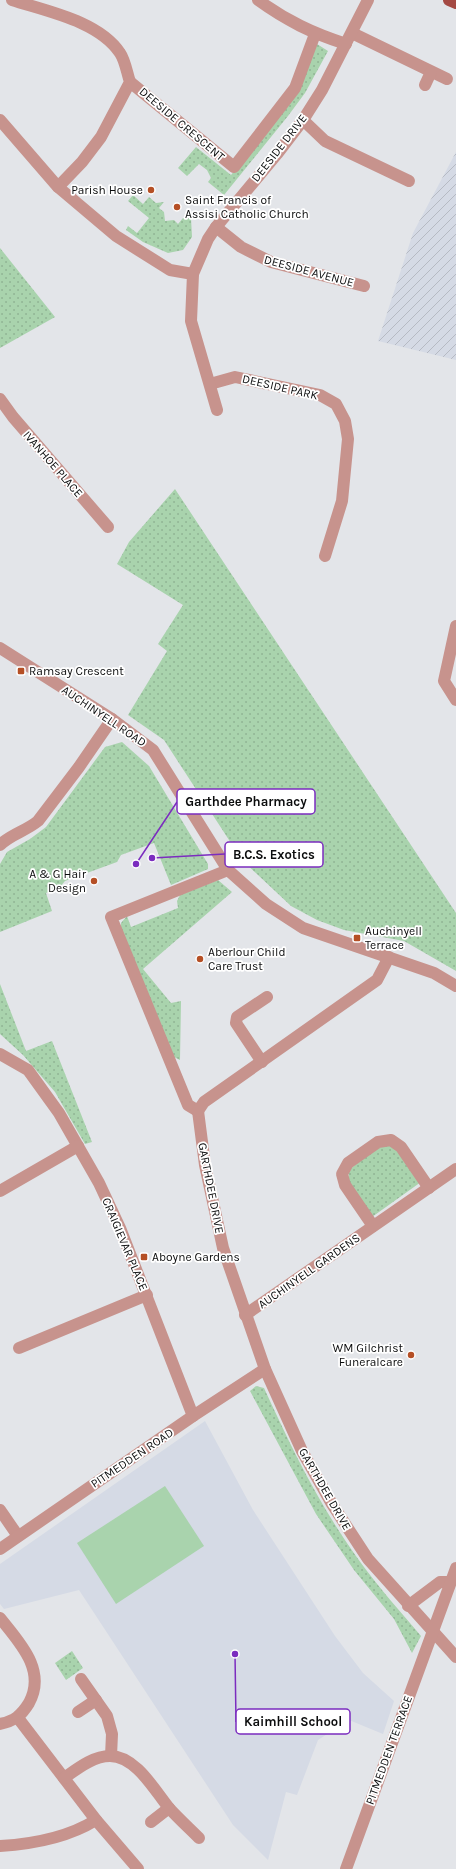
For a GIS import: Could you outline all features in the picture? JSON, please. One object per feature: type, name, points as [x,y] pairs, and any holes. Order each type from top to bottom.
[{"type":"main road","points":[[449,0],[456,3]]},
{"type":"street","name":"DEESIDE CRESCENT","points":[[12,0],[78,22],[107,37],[121,54],[130,82],[234,167],[295,88],[315,34]]},
{"type":"street","points":[[258,0],[275,12],[315,34],[349,39],[447,79]]},
{"type":"street","name":"DEESIDE DRIVE","points":[[217,410],[191,321],[193,274],[208,240],[216,227],[277,154],[303,120],[322,90],[368,0]]},
{"type":"street","points":[[425,85],[431,72]]},
{"type":"street","name":"DEESIDE CRESCENT","points":[[58,187],[82,162],[101,137],[130,82]]},
{"type":"street","points":[[0,120],[58,187],[116,236],[170,270],[193,274]]},
{"type":"street","points":[[303,120],[325,141],[409,180]]},
{"type":"street","name":"DEESIDE AVENUE","points":[[216,227],[241,247],[271,262],[364,286]]},
{"type":"street","name":"DEESIDE PARK","points":[[210,384],[235,377],[320,395],[336,404],[345,421],[348,439],[342,501],[325,556]]},
{"type":"street","name":"IVANHOE PLACE","points":[[0,399],[13,417],[108,527]]},
{"type":"street","points":[[456,626],[444,681],[456,700]]},
{"type":"street","name":"AUCHINYELL ROAD","points":[[0,648],[112,719],[153,750],[228,870],[266,904],[303,928],[330,939],[389,957],[434,973],[456,986]]},
{"type":"street","points":[[2,841],[31,827],[38,821],[79,767],[112,719]]},
{"type":"street","points":[[228,870],[111,917],[188,1105],[198,1111],[204,1102],[377,980],[389,957]]},
{"type":"street","points":[[262,1062],[236,1023],[237,1017],[267,997]]},
{"type":"street","name":"CRAIGIEVAR PLACE","points":[[0,1054],[28,1070],[59,1113],[99,1183],[120,1228],[193,1416]]},
{"type":"street","name":"GARTHDEE DRIVE","points":[[198,1111],[205,1165],[223,1248],[265,1369],[302,1451],[332,1504],[368,1559],[408,1606],[456,1657]]},
{"type":"street","name":"AUCHINYELL GARDENS","points":[[373,1226],[345,1185],[342,1174],[348,1163],[378,1142],[391,1140],[401,1147],[429,1188]]},
{"type":"street","points":[[0,1191],[78,1146]]},
{"type":"street","name":"AUCHINYELL GARDENS","points":[[245,1315],[456,1169]]},
{"type":"street","points":[[19,1348],[147,1295]]},
{"type":"street","name":"PITMEDDEN ROAD","points":[[0,1549],[193,1416],[265,1369]]},
{"type":"street","points":[[0,1510],[18,1536]]},
{"type":"street","name":"PITMEDDEN TERRACE","points":[[346,1869],[456,1568]]},
{"type":"street","points":[[408,1606],[440,1582],[450,1582]]},
{"type":"street","points":[[0,1618],[26,1650],[36,1677],[32,1696],[18,1718],[0,1724]]},
{"type":"street","points":[[81,1679],[107,1716],[112,1734],[111,1756]]},
{"type":"street","points":[[78,1712],[96,1700]]},
{"type":"street","points":[[18,1718],[96,1820],[138,1869]]},
{"type":"street","points":[[64,1778],[80,1766],[111,1756],[128,1762],[142,1773],[169,1808],[199,1838]]},
{"type":"street","points":[[152,1822],[169,1808]]},
{"type":"street","points":[[0,1846],[20,1845],[54,1838],[76,1830],[96,1820]]},
{"type":"shaded area","points":[[456,152],[456,360],[378,341],[413,233]]},
{"type":"shaded area","points":[[205,1421],[253,1510],[335,1636],[363,1673],[394,1701],[383,1734],[349,1720],[318,1740],[297,1795],[286,1792],[268,1860],[233,1825],[79,1590],[4,1609],[0,1604],[0,1564]]},
{"type":"green space","points":[[317,44],[328,51],[305,93],[224,195],[208,182],[211,178],[207,170],[199,164],[187,176],[178,168],[196,147],[231,175],[283,112]]},
{"type":"green space","points":[[133,195],[143,204],[149,197],[156,203],[164,202],[159,208],[164,212],[165,221],[174,220],[178,224],[183,218],[191,218],[192,237],[183,250],[168,253],[143,242],[126,230],[128,226],[137,233],[149,218],[128,201]]},
{"type":"green space","points":[[0,248],[55,317],[0,348]]},
{"type":"green space","points":[[175,489],[456,913],[456,971],[404,941],[344,930],[317,920],[291,906],[242,860],[164,740],[128,715],[167,651],[158,644],[183,605],[117,564],[129,542]]},
{"type":"green space","points":[[122,742],[149,766],[208,864],[208,869],[171,885],[154,843],[121,855],[117,862],[65,881],[59,888],[46,893],[52,911],[0,932],[0,864],[7,852],[30,839],[46,827],[105,747]]},
{"type":"green space","points":[[218,880],[232,892],[143,969],[171,1003],[181,1001],[180,1060],[172,1056],[121,931],[121,923],[127,916],[131,927],[178,908],[177,901],[180,895]]},
{"type":"green space","points":[[0,984],[26,1051],[52,1041],[92,1142],[85,1144],[55,1092],[23,1055],[0,1034]]},
{"type":"green space","points":[[386,1145],[394,1147],[421,1182],[372,1217],[352,1189],[349,1170],[378,1146]]},
{"type":"green space","points":[[256,1386],[264,1388],[308,1478],[346,1542],[375,1582],[421,1636],[412,1653],[394,1619],[354,1570],[316,1514],[250,1391]]},
{"type":"green space","points":[[165,1486],[204,1546],[116,1604],[77,1543]]},
{"type":"green space","points":[[72,1651],[83,1668],[66,1680],[55,1663]]},
{"type":"place","name":"Parish House","points":[[151,190]]},
{"type":"place","name":"Saint Francis of Assisi Catholic Church","points":[[177,207]]},
{"type":"place","name":"Ramsay Crescent","points":[[21,671]]},
{"type":"place","name":"B.C.S. Exotics","points":[[152,858]]},
{"type":"place","name":"Garthdee Pharmacy","points":[[136,864]]},
{"type":"place","name":"A & G Hair Design","points":[[94,881]]},
{"type":"place","name":"Auchinyell Terrace","points":[[357,938]]},
{"type":"place","name":"Aberlour Child Care Trust","points":[[200,959]]},
{"type":"place","name":"Aboyne Gardens","points":[[144,1257]]},
{"type":"place","name":"WM Gilchrist Funeralcare","points":[[411,1355]]},
{"type":"place","name":"Kaimhill School","points":[[235,1654]]}]
